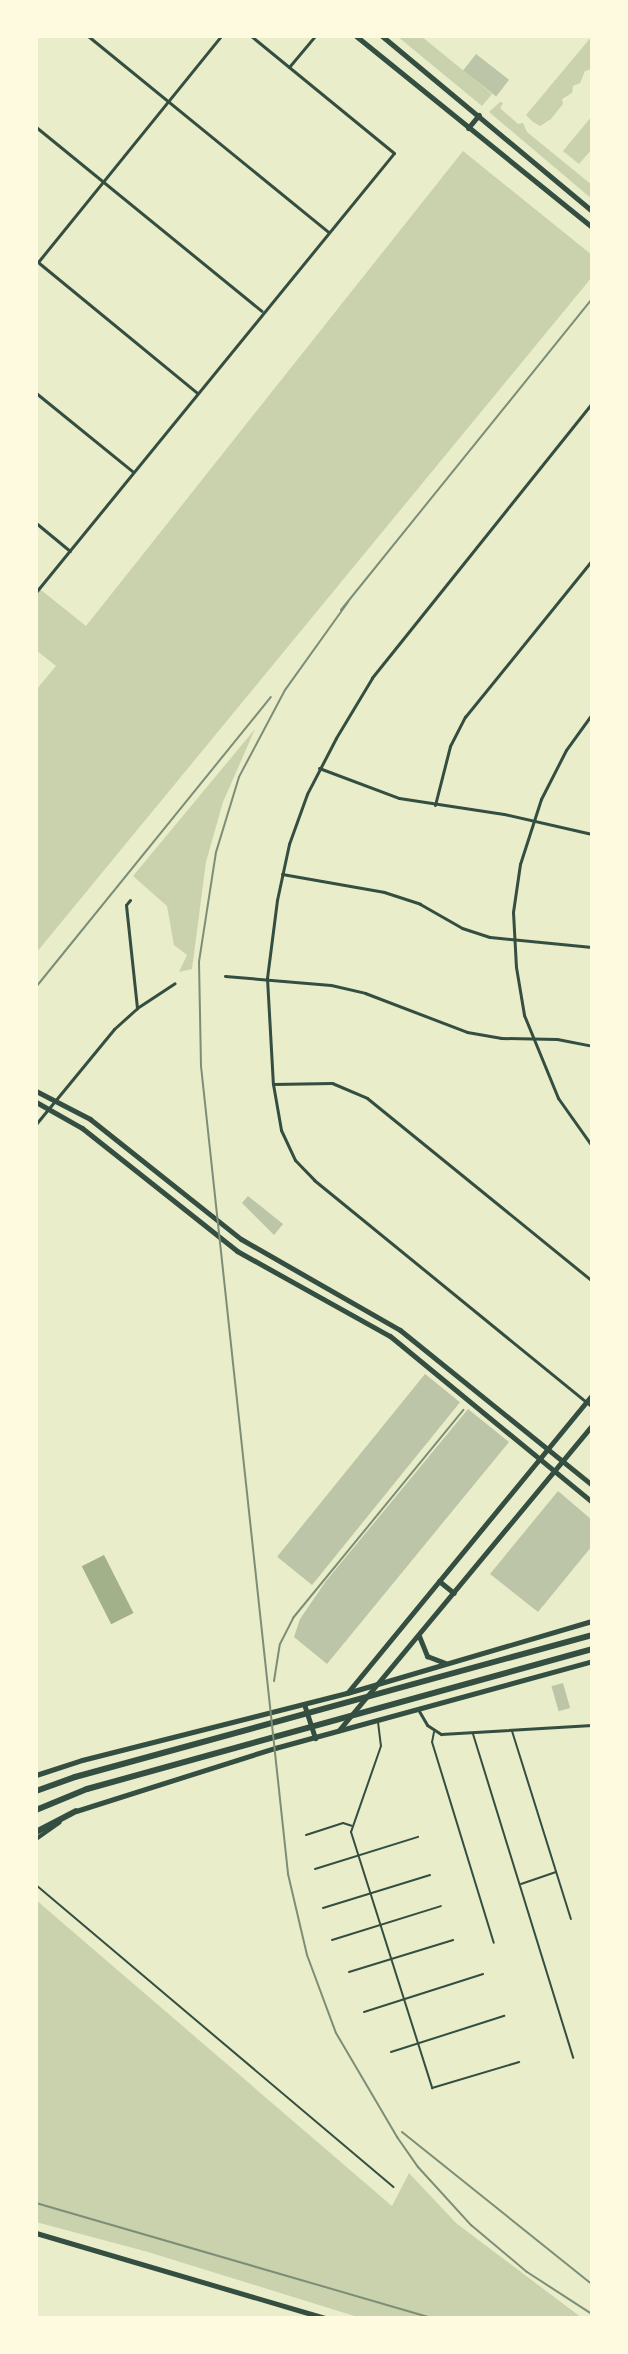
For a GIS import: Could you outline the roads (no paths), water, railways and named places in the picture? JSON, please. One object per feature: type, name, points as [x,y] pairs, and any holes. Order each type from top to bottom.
[{"type":"highway","points":[[36,1791],[173,1750],[592,1635]]},
{"type":"highway","points":[[36,1810],[87,1789],[592,1649]]},
{"type":"highway","points":[[36,1832],[76,1811]]},
{"type":"main road","points":[[356,36],[592,227]]},
{"type":"main road","points":[[382,36],[592,211]]},
{"type":"main road","points":[[468,128],[479,115]]},
{"type":"main road","points":[[36,1091],[56,1099],[100,1128],[241,1239],[374,1313],[423,1346],[592,1485]]},
{"type":"main road","points":[[36,1102],[94,1137],[234,1248],[364,1320],[415,1356],[592,1502]]},
{"type":"main road","points":[[94,1137],[100,1128]]},
{"type":"main road","points":[[139,1174],[146,1165]]},
{"type":"main road","points":[[234,1248],[241,1239]]},
{"type":"main road","points":[[415,1356],[423,1346]]},
{"type":"main road","points":[[347,1693],[592,1395]]},
{"type":"main road","points":[[335,1733],[382,1682],[592,1425]]},
{"type":"main road","points":[[439,1581],[454,1593]]},
{"type":"main road","points":[[36,1775],[82,1760],[347,1693],[592,1621]]},
{"type":"main road","points":[[419,1636],[427,1656],[446,1663]]},
{"type":"main road","points":[[76,1811],[315,1738],[592,1661]]},
{"type":"main road","points":[[304,1704],[315,1738]]},
{"type":"main road","points":[[36,2233],[325,2318]]},
{"type":"street","points":[[88,36],[328,232]]},
{"type":"street","points":[[197,393],[37,261],[221,36]]},
{"type":"street","points":[[36,592],[262,311],[394,153],[251,36]]},
{"type":"street","points":[[289,67],[315,36]]},
{"type":"street","points":[[36,127],[262,311]]},
{"type":"street","points":[[36,393],[132,471]]},
{"type":"street","points":[[592,403],[372,678],[319,768],[289,844],[267,978],[273,1084],[281,1130],[302,1168],[592,1407]]},
{"type":"street","points":[[36,523],[70,551]]},
{"type":"street","points":[[435,805],[450,746],[465,717],[592,560]]},
{"type":"street","points":[[592,714],[552,774],[533,821],[515,890],[514,940],[522,1003],[532,1039],[558,1098],[592,1146]]},
{"type":"street","points":[[319,768],[387,795],[592,834]]},
{"type":"street","points":[[282,874],[384,892],[420,904],[462,928],[514,940],[592,947]]},
{"type":"street","points":[[130,900],[126,905],[137,1008]]},
{"type":"street","points":[[225,976],[352,989],[452,1029],[557,1039],[592,1046]]},
{"type":"street","points":[[36,1124],[114,1029],[137,1008],[175,983]]},
{"type":"street","points":[[273,1084],[332,1083],[367,1098],[592,1281]]},
{"type":"street","points":[[419,1711],[434,1732],[512,1731],[592,1725]]},
{"type":"street","points":[[36,1839],[76,1811]]},
{"type":"lane","points":[[377,1721],[381,1746],[351,1832],[432,2088],[519,2062]]},
{"type":"lane","points":[[512,1731],[571,1919]]},
{"type":"lane","points":[[434,1732],[432,1742],[494,1943]]},
{"type":"lane","points":[[473,1732],[573,2058]]},
{"type":"lane","points":[[306,1835],[343,1823],[353,1826]]},
{"type":"lane","points":[[315,1869],[418,1837]]},
{"type":"lane","points":[[519,1884],[557,1872]]},
{"type":"lane","points":[[323,1908],[430,1875]]},
{"type":"lane","points":[[36,1885],[393,2187]]},
{"type":"lane","points":[[332,1940],[441,1906]]},
{"type":"lane","points":[[349,1972],[453,1940]]},
{"type":"lane","points":[[364,2012],[483,1974]]},
{"type":"lane","points":[[391,2052],[504,2016]]},
{"type":"railway","points":[[341,610],[592,299]]},
{"type":"railway","points":[[348,602],[285,690],[239,777],[216,852],[199,962],[201,1066],[288,1874],[307,1955],[336,2033],[397,2137],[418,2167],[471,2225],[527,2272],[592,2314]]},
{"type":"railway","points":[[36,987],[271,697]]},
{"type":"railway","points":[[274,1681],[280,1644],[293,1618],[463,1410]]},
{"type":"railway","points":[[402,2132],[592,2284]]},
{"type":"railway","points":[[36,2203],[432,2318]]}]
